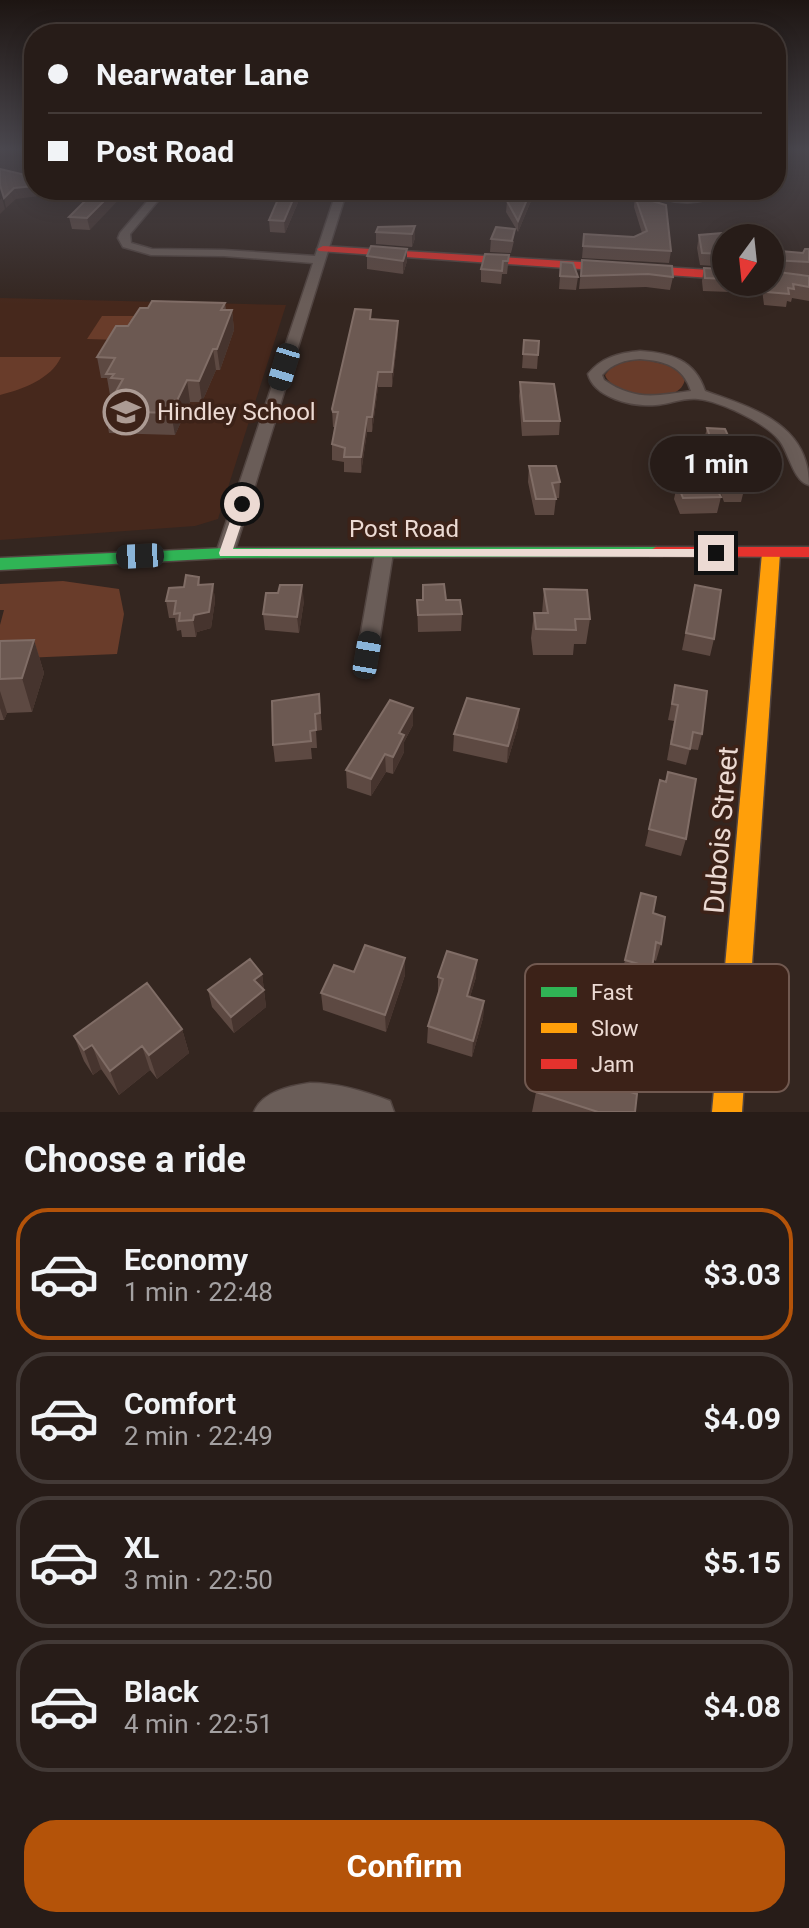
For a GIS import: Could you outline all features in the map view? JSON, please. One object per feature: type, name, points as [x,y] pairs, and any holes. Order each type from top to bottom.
[{"type":"street","points":[[153,200],[125,233],[123,238],[127,245],[151,252],[320,254],[712,274]]},
{"type":"street","points":[[225,553],[339,200]]},
{"type":"street","points":[[699,394],[691,373],[683,366],[662,359],[624,357],[610,360],[595,374],[597,382],[604,389],[633,399],[662,401],[699,394],[753,413],[776,426],[793,448],[809,480]]},
{"type":"street","name":"Post Road","points":[[0,564],[225,553],[809,552]]},
{"type":"street","points":[[367,655],[384,553]]},
{"type":"street","name":"Dubois Street","points":[[739,964],[771,553]]},
{"type":"street","name":"Dubois Street","points":[[727,1112],[729,1092]]},
{"type":"street","points":[[269,1112],[294,1100],[320,1096],[349,1101],[379,1112]]},
{"type":"shaded area","name":"Hindley School","points":[[0,298],[286,305],[218,519],[195,526],[0,540]]},
{"type":"shaded area","points":[[102,316],[153,316],[130,321],[121,340],[87,339]]},
{"type":"shaded area","points":[[0,357],[61,357],[43,377],[0,395]]},
{"type":"shaded area","points":[[642,359],[671,366],[685,376],[682,386],[674,393],[662,396],[635,394],[621,390],[605,375],[614,364]]},
{"type":"shaded area","points":[[63,581],[119,589],[124,614],[117,654],[0,659],[0,625],[4,610],[0,610],[0,584]]},
{"type":"building","points":[[86,200],[105,200],[87,218],[69,217]]},
{"type":"building","points":[[278,200],[293,200],[284,221],[269,220]]},
{"type":"building","points":[[527,200],[518,221],[507,201]]},
{"type":"building","points":[[636,200],[666,205],[671,251],[583,246],[584,234],[634,237],[647,231]]},
{"type":"building","points":[[415,226],[412,234],[376,232],[378,227]]},
{"type":"building","points":[[496,227],[515,229],[512,241],[491,239]]},
{"type":"building","points":[[712,234],[712,253],[702,253],[699,235]]},
{"type":"building","points":[[371,246],[407,249],[403,261],[367,256]]},
{"type":"building","points":[[809,249],[809,262],[784,261],[784,251],[803,253]]},
{"type":"building","points":[[485,254],[509,255],[508,261],[503,261],[502,271],[481,269]]},
{"type":"building","points":[[582,260],[672,266],[673,277],[648,274],[581,276]]},
{"type":"building","points":[[561,262],[573,263],[578,277],[560,276]]},
{"type":"building","points":[[704,268],[712,268],[712,278],[705,278]]},
{"type":"building","points":[[784,273],[809,276],[809,287],[793,284],[794,289],[788,288],[789,294],[784,294]]},
{"type":"building","points":[[152,301],[225,303],[221,310],[232,310],[217,349],[213,349],[199,381],[187,380],[171,413],[105,411],[123,379],[111,378],[114,374],[106,374],[115,358],[97,357],[116,326],[128,326],[140,308],[148,308]]},
{"type":"building","points":[[355,309],[371,310],[370,319],[398,321],[392,372],[378,372],[372,417],[367,417],[361,457],[344,457],[345,448],[332,444],[338,412],[332,409]]},
{"type":"building","points":[[524,340],[539,341],[538,355],[523,354]]},
{"type":"building","points":[[520,382],[554,384],[560,421],[524,421]]},
{"type":"building","points":[[707,428],[725,429],[735,451],[728,451],[745,486],[727,486]]},
{"type":"building","points":[[529,466],[556,466],[560,482],[552,483],[556,499],[536,499]]},
{"type":"building","points":[[679,476],[710,476],[721,497],[683,498],[677,483],[681,483]]},
{"type":"building","points":[[186,575],[199,577],[198,585],[213,584],[209,612],[194,615],[193,620],[179,621],[180,613],[174,614],[176,601],[166,601],[169,588],[184,587]]},
{"type":"building","points":[[444,584],[446,600],[460,600],[462,614],[418,615],[417,600],[423,600],[423,585]]},
{"type":"building","points":[[280,585],[302,585],[297,617],[263,614],[266,593],[278,593]]},
{"type":"building","points":[[695,585],[721,590],[714,639],[686,633]]},
{"type":"building","points":[[544,589],[587,590],[590,619],[575,619],[576,630],[536,629],[534,613],[548,613]]},
{"type":"building","points":[[34,640],[22,678],[0,679],[0,641]]},
{"type":"building","points":[[675,685],[707,691],[702,734],[693,732],[690,749],[671,744],[678,705],[672,704]]},
{"type":"building","points":[[319,694],[320,713],[315,714],[316,730],[310,731],[311,741],[273,745],[272,701]]},
{"type":"building","points":[[467,698],[519,709],[508,746],[454,734]]},
{"type":"building","points":[[390,700],[413,708],[399,733],[404,735],[393,757],[385,754],[371,779],[346,770]]},
{"type":"building","points":[[668,772],[696,779],[686,839],[649,829],[660,780],[666,782]]},
{"type":"building","points":[[641,893],[656,897],[653,913],[665,917],[661,944],[656,942],[653,964],[625,960]]},
{"type":"building","points":[[365,945],[405,958],[385,1015],[321,993],[334,965],[354,972]]},
{"type":"building","points":[[447,951],[477,960],[467,996],[484,1001],[473,1041],[428,1026],[443,979],[438,977]]},
{"type":"building","points":[[250,959],[262,974],[254,980],[264,990],[231,1017],[208,990]]},
{"type":"building","points":[[147,983],[182,1029],[149,1055],[142,1046],[110,1071],[92,1045],[84,1050],[74,1036]]},
{"type":"building","points":[[536,1092],[637,1094],[635,1112],[598,1112]]},
{"type":"traffic: fast","points":[[0,564],[225,553],[656,552]]},
{"type":"traffic: slow","points":[[739,964],[771,553]]},
{"type":"traffic: slow","points":[[727,1112],[729,1092]]},
{"type":"traffic: jam","points":[[323,249],[712,274]]},
{"type":"traffic: jam","points":[[656,552],[809,552]]},
{"type":"place","name":"Hindley School","points":[[126,412]]},
{"type":"route","points":[[242,504],[225,553],[716,553]]}]
